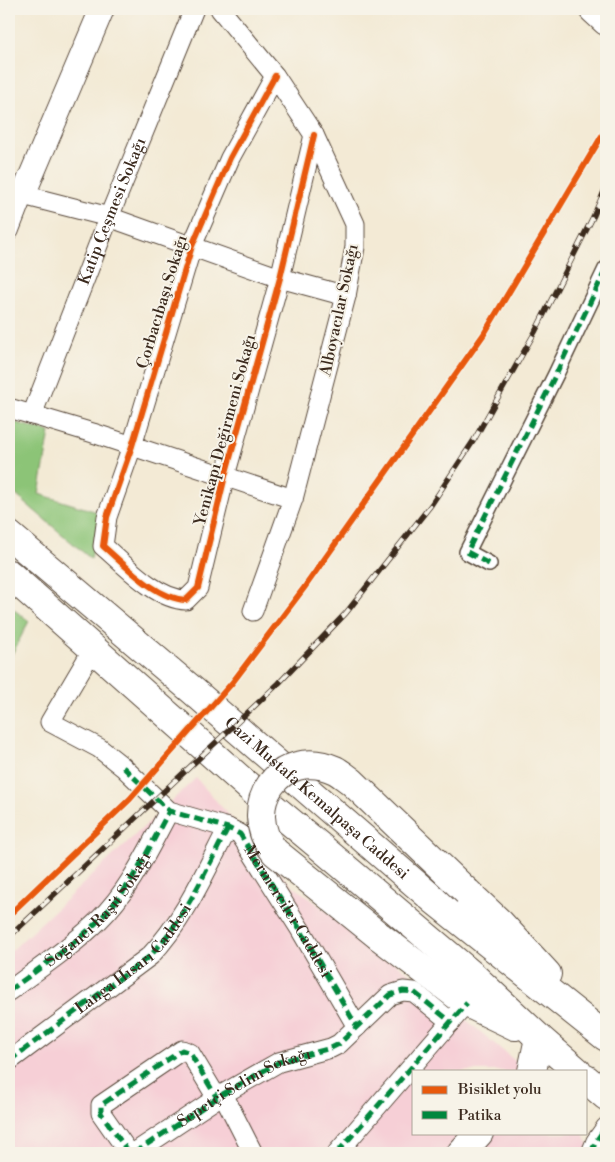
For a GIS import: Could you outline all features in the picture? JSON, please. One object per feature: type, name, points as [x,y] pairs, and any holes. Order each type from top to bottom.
[{"type":"main road","points":[[593,9],[606,21]]},
{"type":"main road","name":"Gazi Mustafa Kemalpaşa Caddesi","points":[[9,535],[191,689],[434,900],[526,975],[577,1012],[606,1036]]},
{"type":"main road","name":"Gazi Mustafa Kemalpaşa Caddesi","points":[[9,574],[257,794],[472,975],[576,1070]]},
{"type":"main road","points":[[532,1070],[539,1038],[459,1012],[379,936],[275,852],[267,843],[261,828],[261,813],[268,787],[278,775],[285,771],[311,764],[336,771],[351,781],[467,892],[543,969],[577,1012]]},
{"type":"main road","points":[[588,1081],[606,1096]]},
{"type":"main road","points":[[461,1153],[478,1134]]},
{"type":"street","points":[[9,231],[102,9]]},
{"type":"street","name":"Katip Çeşmesi Sokağı","points":[[32,415],[109,217],[194,9]]},
{"type":"street","name":"Alboyacılar Sokağı","points":[[220,9],[275,76],[314,135],[355,224],[355,247],[346,296],[293,499],[253,612]]},
{"type":"street","name":"Çorbacıbaşı Sokağı","points":[[108,517],[132,446],[192,246],[230,158],[275,76]]},
{"type":"street","name":"Yenikapı Değirmeni Sokağı","points":[[108,517],[103,546],[149,585],[175,600],[186,600],[198,588],[225,476],[280,278],[314,135]]},
{"type":"street","points":[[23,195],[109,217],[280,278],[346,296]]},
{"type":"street","points":[[489,564],[467,552],[606,269]]},
{"type":"street","points":[[9,408],[293,499]]},
{"type":"street","points":[[93,649],[50,722],[99,748],[124,767],[169,810]]},
{"type":"street","name":"Mermerciler Caddesi","points":[[169,810],[228,828],[240,834],[300,929],[357,1028]]},
{"type":"street","name":"Soğancı Raşit Sokağı","points":[[9,991],[99,920],[118,898],[169,810]]},
{"type":"street","name":"Langa Hısarı Caddesi","points":[[9,1061],[143,961],[163,941],[189,903],[228,828]]},
{"type":"street","name":"Sepetçi Selim Sokağı","points":[[134,1153],[220,1096],[279,1062],[331,1048],[339,1044],[390,995],[403,991],[414,992],[459,1012]]},
{"type":"street","points":[[337,1153],[459,1012]]},
{"type":"street","points":[[129,1153],[101,1113],[101,1105],[182,1050],[190,1053],[220,1096],[253,1153]]},
{"type":"street","points":[[591,1153],[596,1141],[606,1128]]},
{"type":"shaded area","points":[[196,778],[288,882],[426,986],[526,1070],[412,1070],[412,1134],[584,1134],[593,1153],[9,1153],[9,953]]},
{"type":"green space","points":[[9,421],[50,432],[39,494],[104,514],[95,537],[91,559],[9,489]]},
{"type":"green space","points":[[9,606],[29,621],[9,660]]},
{"type":"railway","points":[[9,937],[279,683],[346,613],[431,505],[474,440],[535,332],[594,215],[606,187]]},
{"type":"marked path","points":[[489,564],[467,552],[606,269]]},
{"type":"marked path","points":[[123,767],[169,811],[228,828],[240,834],[300,929],[357,1027]]},
{"type":"marked path","points":[[9,991],[78,939],[110,908],[138,868],[169,811]]},
{"type":"marked path","points":[[9,1061],[150,956],[174,927],[184,911],[228,828]]},
{"type":"marked path","points":[[134,1153],[223,1094],[279,1062],[331,1048],[339,1044],[390,995],[403,991],[414,992],[451,1022]]},
{"type":"marked path","points":[[337,1153],[467,1003]]},
{"type":"marked path","points":[[129,1153],[101,1113],[101,1105],[182,1050],[190,1053],[217,1098]]},
{"type":"marked path","points":[[591,1153],[596,1141],[606,1127]]},
{"type":"cycle path","points":[[275,76],[230,158],[192,246],[132,446],[107,517],[103,546],[142,580],[163,594],[175,598],[186,600],[198,588],[225,476],[280,278],[314,135]]},
{"type":"cycle path","points":[[9,915],[130,799],[232,683],[304,588],[484,334],[606,129]]}]
